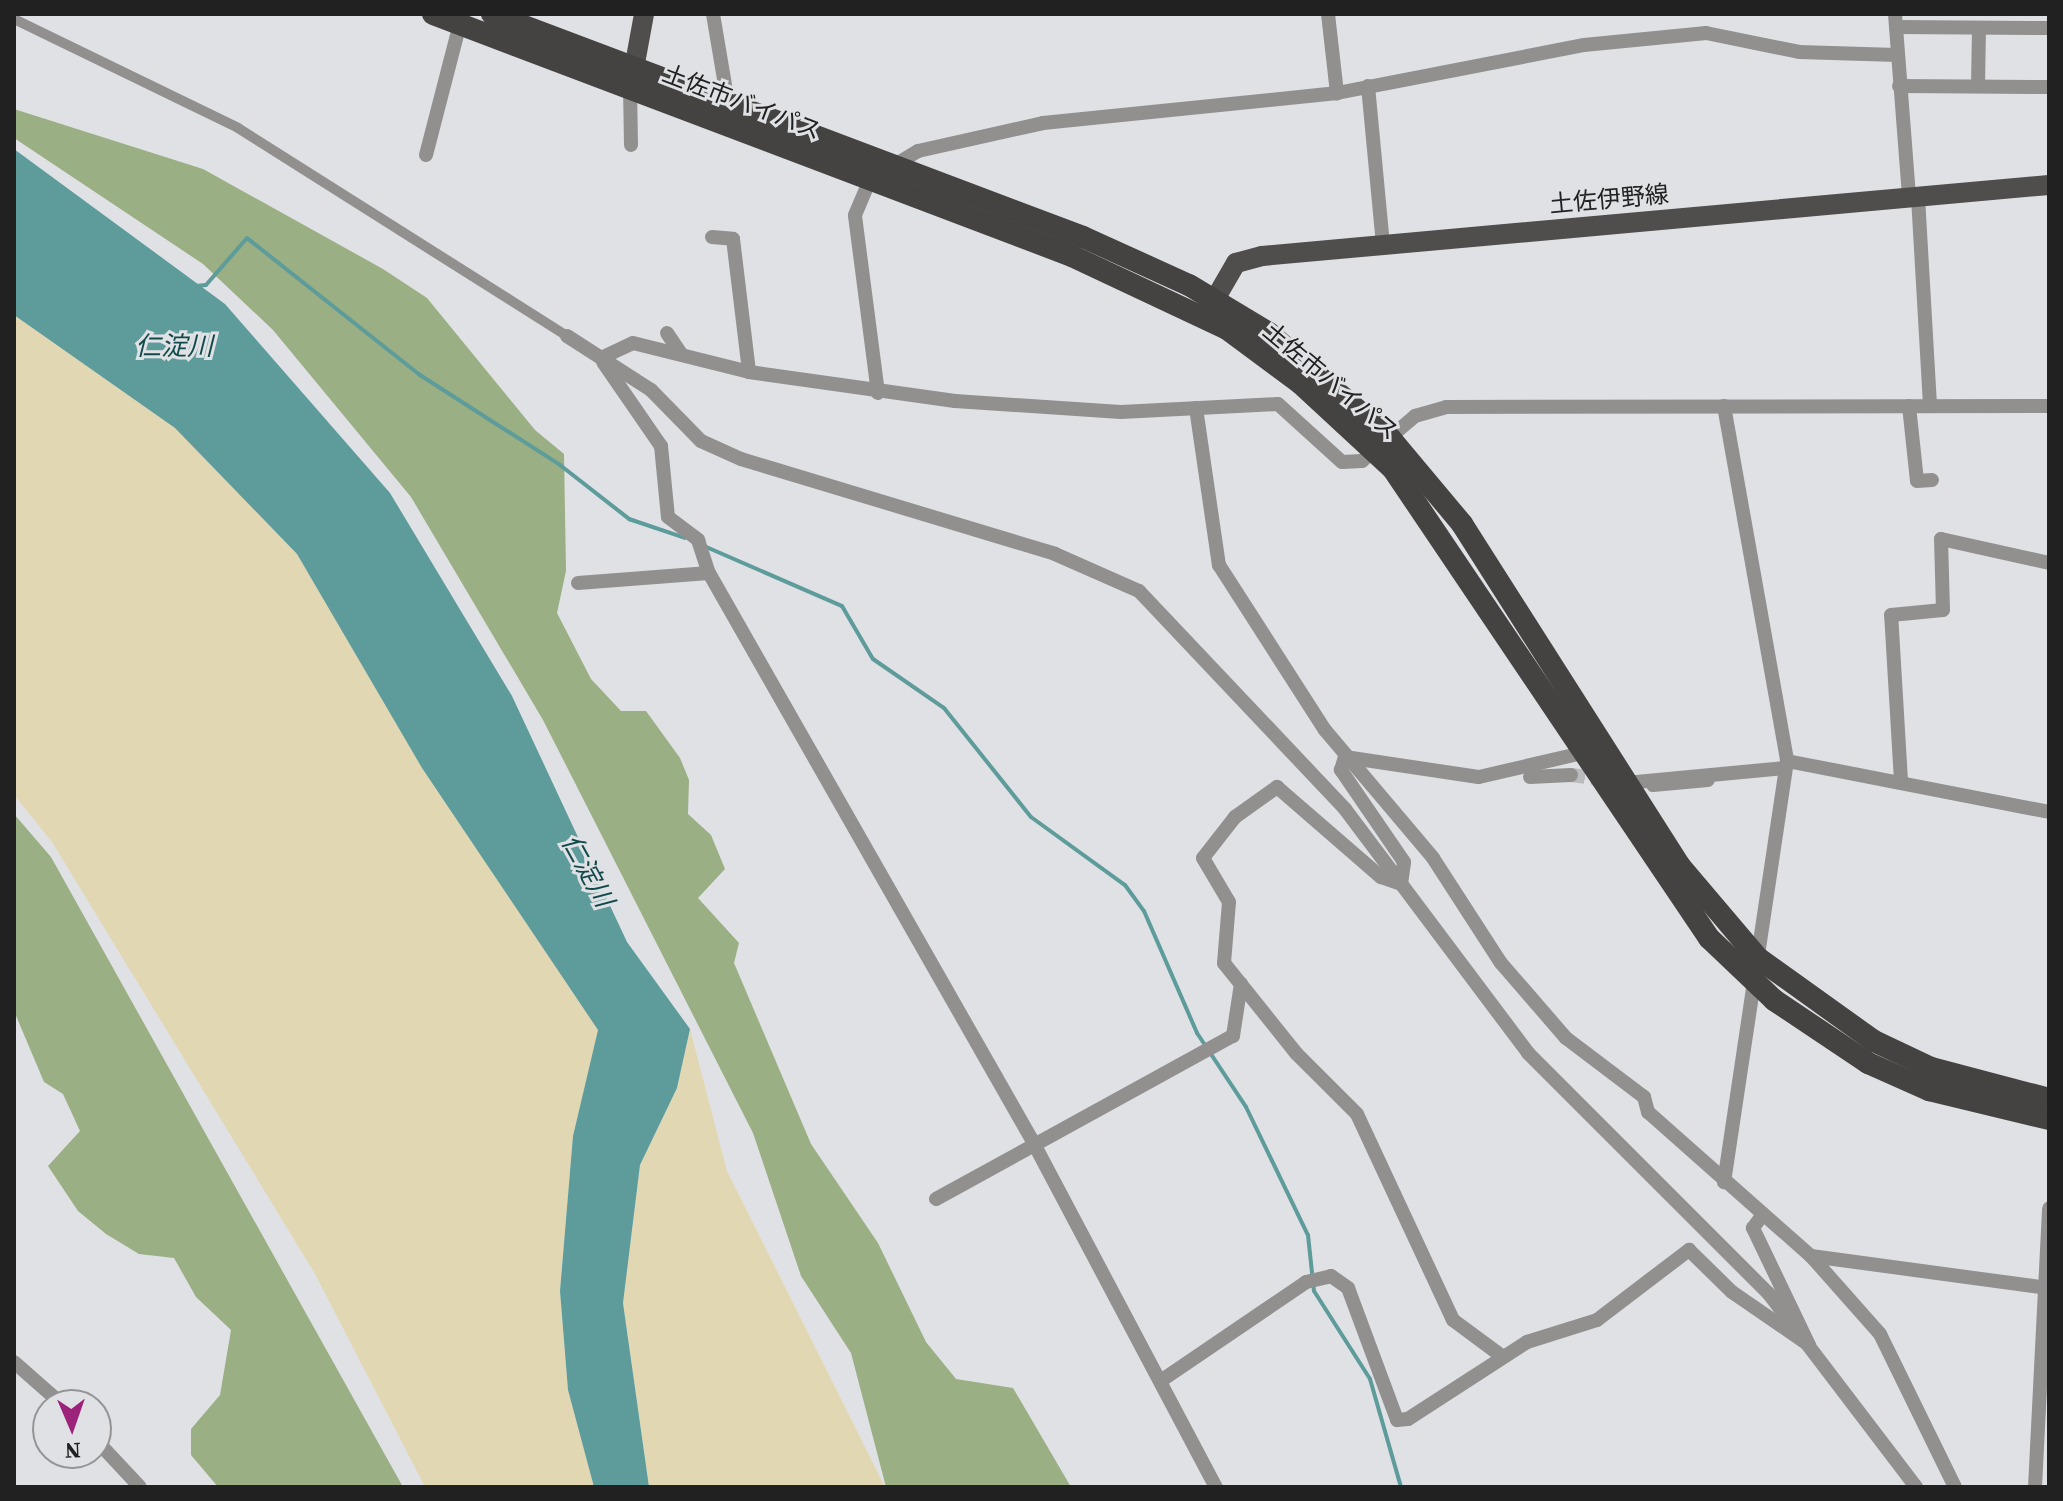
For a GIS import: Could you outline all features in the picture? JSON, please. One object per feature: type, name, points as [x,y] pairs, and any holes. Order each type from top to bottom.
[{"type":"highway","name":"土佐市バイパス","points":[[433,14],[634,78],[728,103],[1083,237],[1315,369],[1462,524],[1680,866],[1758,958],[1874,1041],[1931,1068],[2049,1099]]},
{"type":"highway","name":"土佐市バイパス","points":[[492,14],[870,180],[1210,308]]},
{"type":"highway","name":"土佐市バイパス","points":[[1384,445],[1660,874],[1753,981],[1868,1063],[1929,1090],[2049,1119]]},
{"type":"main road","points":[[634,78],[644,14]]},
{"type":"main road","name":"土佐伊野線","points":[[1210,308],[1244,260],[1383,244],[2049,185]]},
{"type":"street","points":[[713,14],[728,103]]},
{"type":"street","points":[[1328,14],[1337,93]]},
{"type":"street","points":[[14,19],[238,128],[651,390],[701,441],[741,459],[1055,554],[1139,591],[1282,738],[1401,884],[1528,1053],[1769,1294],[1916,1487]]},
{"type":"street","points":[[1930,406],[1913,198],[1899,86],[1896,21],[1979,28],[2049,28]]},
{"type":"street","points":[[426,155],[460,24]]},
{"type":"street","points":[[1978,86],[1979,28]]},
{"type":"street","points":[[878,393],[855,215],[870,180],[889,164],[1043,123],[1337,93],[1584,45],[1706,33],[1799,52],[1897,55]]},
{"type":"street","points":[[631,145],[634,78]]},
{"type":"street","points":[[1368,86],[1383,244]]},
{"type":"street","points":[[1899,86],[2049,87]]},
{"type":"street","points":[[712,237],[733,239],[749,372]]},
{"type":"street","points":[[667,333],[681,354]]},
{"type":"street","points":[[601,358],[633,343],[749,372],[878,393],[1121,412],[1278,404],[1342,462],[1384,445],[1415,416],[1446,407],[2049,406]]},
{"type":"street","points":[[601,358],[661,446],[668,517],[700,546],[709,573],[1032,1140],[1162,1380],[1216,1487]]},
{"type":"street","points":[[1724,406],[1786,764],[1724,1182]]},
{"type":"street","points":[[1909,406],[1917,481],[1932,480]]},
{"type":"street","points":[[1196,408],[1219,565],[1345,757],[1433,858],[1526,993],[1566,1038],[1644,1097],[1648,1112],[1811,1256],[1896,1358],[1955,1487]]},
{"type":"street","points":[[1901,781],[1891,615],[1943,610],[1941,539],[2049,563]]},
{"type":"street","points":[[578,583],[709,573]]},
{"type":"street","points":[[1479,777],[1582,753]]},
{"type":"street","points":[[1345,757],[1341,770],[1404,862],[1401,884]]},
{"type":"street","points":[[1345,757],[1479,777],[1499,783],[1571,775]]},
{"type":"street","points":[[1626,783],[1786,764],[1901,781],[2049,812]]},
{"type":"street","points":[[1653,785],[1743,769]]},
{"type":"street","points":[[1401,884],[1381,877],[1286,791],[1269,789],[1235,817],[1203,858],[1229,902],[1224,963],[1357,1114],[1453,1320],[1503,1357]]},
{"type":"street","points":[[936,1199],[1032,1140],[1233,1036],[1241,984]]},
{"type":"street","points":[[2035,1487],[2049,1208]]},
{"type":"street","points":[[1763,1214],[1753,1228],[1809,1345]]},
{"type":"street","points":[[1162,1380],[1312,1280],[1331,1276],[1348,1288],[1397,1420],[1527,1342],[1597,1320],[1689,1250],[1732,1292],[1809,1345]]},
{"type":"street","points":[[1811,1256],[2045,1288]]},
{"type":"street","points":[[14,1362],[45,1389]]},
{"type":"street","points":[[112,1457],[140,1487]]},
{"type":"green space","points":[[14,109],[203,169],[383,269],[427,298],[535,430],[564,454],[566,571],[557,613],[591,679],[621,711],[646,711],[680,758],[689,780],[688,814],[711,835],[725,869],[698,898],[739,943],[734,963],[811,1144],[878,1243],[926,1342],[956,1379],[1013,1388],[1071,1487],[886,1487],[851,1353],[801,1276],[753,1133],[543,720],[411,497],[273,330],[203,264],[14,138]]},
{"type":"green space","points":[[14,814],[51,857],[403,1487],[218,1487],[191,1455],[191,1429],[220,1395],[231,1330],[196,1297],[174,1258],[139,1254],[106,1234],[78,1211],[48,1166],[80,1131],[63,1094],[44,1082],[14,1011]]},
{"type":"sand","points":[[14,315],[175,428],[297,554],[422,768],[598,1030],[573,1136],[560,1291],[568,1390],[594,1487],[425,1487],[315,1274],[52,842],[14,795]]},
{"type":"sand","points":[[690,1029],[727,1171],[885,1487],[649,1487],[623,1303],[640,1165],[677,1088]]},
{"type":"water","name":"仁淀川","points":[[14,149],[225,304],[390,493],[512,696],[627,942],[690,1029],[677,1088],[640,1165],[623,1303],[649,1487],[594,1487],[568,1390],[560,1291],[573,1136],[598,1030],[422,768],[297,554],[175,428],[14,315]]},
{"type":"waterway","points":[[196,286],[206,285],[247,238],[420,375],[560,465],[629,519],[685,538]]},
{"type":"waterway","points":[[704,546],[842,606],[873,659],[944,708],[1031,817],[1125,885],[1144,911],[1197,1033],[1246,1107],[1308,1235],[1314,1291],[1370,1379],[1401,1487]]},
{"type":"tunnel","points":[[1571,775],[1606,779]]}]
